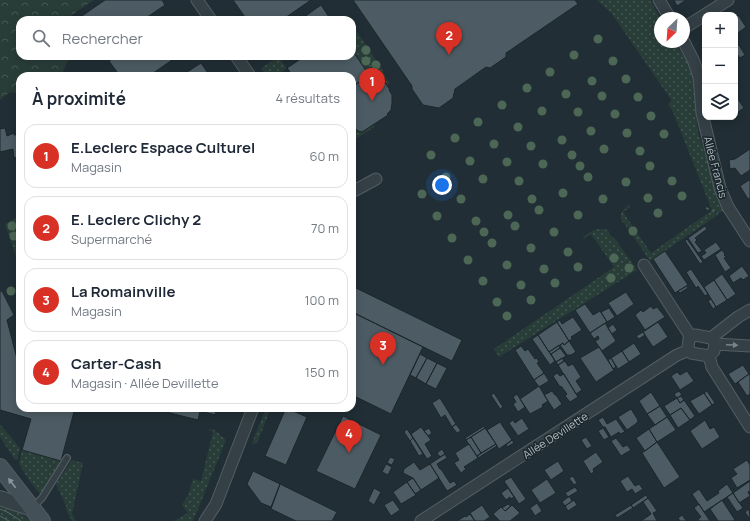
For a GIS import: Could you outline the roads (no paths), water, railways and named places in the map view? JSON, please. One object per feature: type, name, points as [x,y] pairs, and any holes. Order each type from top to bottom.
[{"type":"main road","points":[[0,467],[42,521]]},
{"type":"street","points":[[659,0],[666,12]]},
{"type":"street","points":[[690,24],[728,0]]},
{"type":"street","points":[[202,3],[209,16]]},
{"type":"street","name":"Allée Francis","points":[[687,48],[699,77],[702,113],[720,188],[728,207],[750,240]]},
{"type":"street","points":[[239,60],[247,72]]},
{"type":"street","points":[[356,190],[376,179]]},
{"type":"street","points":[[644,265],[691,337]]},
{"type":"street","points":[[713,341],[738,318],[750,310]]},
{"type":"street","points":[[709,356],[691,352],[688,348],[689,339],[695,335],[713,341],[750,346]]},
{"type":"street","points":[[709,356],[714,351],[713,341]]},
{"type":"street","name":"Allée Devillette","points":[[422,521],[677,355],[689,350]]},
{"type":"street","points":[[709,356],[712,367],[750,427]]},
{"type":"street","points":[[205,521],[216,504],[251,412]]},
{"type":"street","points":[[0,498],[32,509]]},
{"type":"street","points":[[215,521],[216,504]]},
{"type":"lane","points":[[32,509],[42,498],[67,458]]},
{"type":"tram line","points":[[0,509],[21,521]]},
{"type":"tram line","points":[[0,516],[9,521]]},
{"type":"place","name":"E. Leclerc Clichy 2","points":[[449,55]]},
{"type":"place","name":"E.Leclerc Espace Culturel","points":[[372,101]]},
{"type":"place","name":"La Romainville","points":[[383,365]]},
{"type":"place","name":"Carter-Cash","points":[[349,453]]}]
